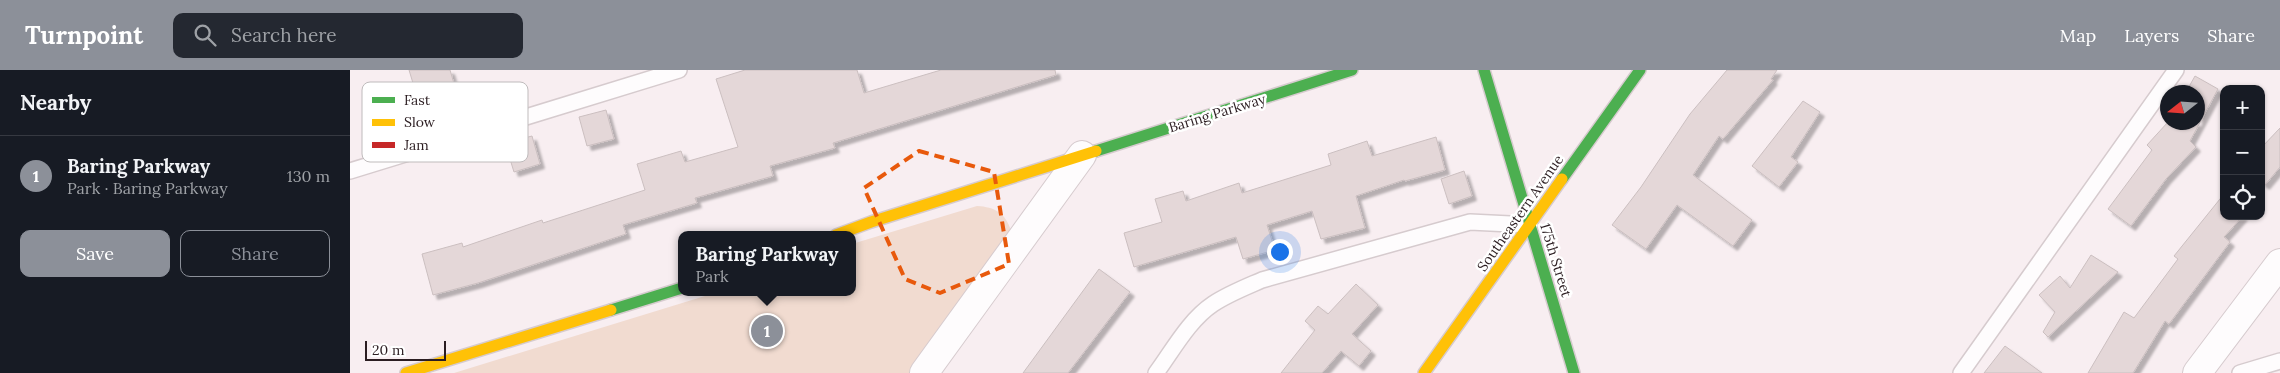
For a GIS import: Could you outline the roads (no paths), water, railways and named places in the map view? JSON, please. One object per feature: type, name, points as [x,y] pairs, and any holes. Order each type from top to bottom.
[{"type":"street","name":"Baring Parkway","points":[[848,231],[1352,70]]},
{"type":"street","name":"175th Street","points":[[1484,70],[1574,373]]},
{"type":"street","name":"Southeastern Avenue","points":[[1424,373],[1640,70]]},
{"type":"street","points":[[924,373],[1082,155]]},
{"type":"street","points":[[2197,373],[2280,263]]},
{"type":"street","points":[[406,373],[678,289]]},
{"type":"lane","points":[[528,116],[678,70]]},
{"type":"lane","points":[[1961,373],[2176,70]]},
{"type":"lane","points":[[350,171],[379,162]]},
{"type":"lane","points":[[1156,373],[1194,321],[1212,304],[1262,280],[1470,222],[1530,225]]},
{"type":"lane","points":[[2240,373],[2280,361]]},
{"type":"place","name":"Baring Parkway","points":[[767,331]]}]
